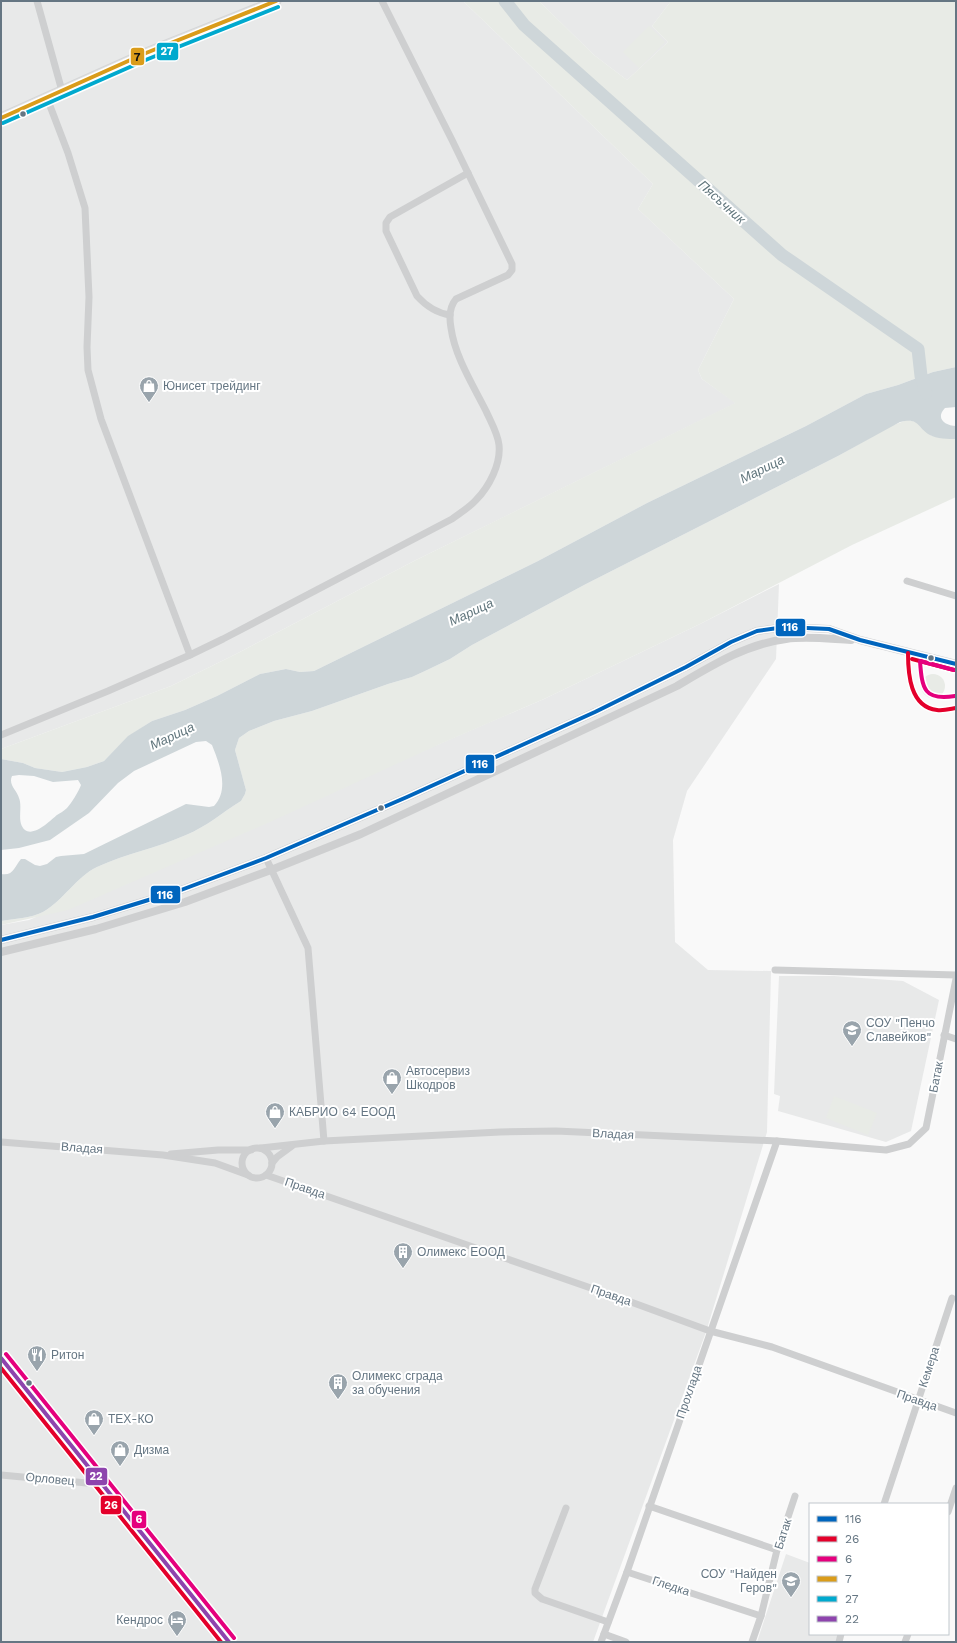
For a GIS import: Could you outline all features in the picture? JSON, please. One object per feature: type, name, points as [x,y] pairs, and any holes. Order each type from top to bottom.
[{"type":"main road","points":[[1,118],[146,53],[276,1]]},
{"type":"main road","points":[[1,1358],[228,1642]]},
{"type":"street","points":[[37,1],[62,91]]},
{"type":"street","points":[[1,734],[108,691],[190,655],[452,519],[476,501],[487,485],[495,469],[499,456],[498,437],[453,343],[450,315],[452,304],[456,299],[508,275],[512,270],[512,264],[382,1]]},
{"type":"street","points":[[47,98],[68,153],[85,208],[89,297],[87,347],[90,379],[101,419],[190,655]]},
{"type":"street","points":[[450,315],[437,312],[422,302],[417,296],[386,231],[386,224],[390,217],[468,173]]},
{"type":"street","points":[[907,581],[956,596]]},
{"type":"street","points":[[1,940],[93,917],[174,893],[266,858],[414,794],[595,712],[686,667],[731,642],[757,631],[785,627],[829,630],[860,640],[956,664]]},
{"type":"street","points":[[1,952],[96,930],[185,902],[271,870],[382,824],[677,686],[726,658],[753,646],[786,639],[860,640]]},
{"type":"street","points":[[266,858],[308,948],[324,1141]]},
{"type":"street","points":[[775,970],[956,975]]},
{"type":"street","name":"Батак","points":[[926,1128],[956,979]]},
{"type":"street","points":[[944,1035],[956,1038]]},
{"type":"street","name":"Владая","points":[[162,1155],[190,1152],[251,1150],[324,1141],[500,1132],[556,1131],[777,1142],[886,1150],[909,1144],[926,1128]]},
{"type":"street","name":"Владая","points":[[1,1142],[162,1155],[215,1163],[257,1178],[266,1175],[272,1168],[272,1163],[277,1157],[293,1146]]},
{"type":"street","name":"Прохлада","points":[[601,1642],[627,1572],[777,1142]]},
{"type":"street","points":[[261,1148],[269,1154],[272,1163]]},
{"type":"street","points":[[248,1175],[242,1166],[242,1161],[247,1152],[251,1150]]},
{"type":"street","name":"Правда","points":[[266,1175],[710,1331],[772,1347],[956,1413]]},
{"type":"street","name":"Кемера","points":[[884,1503],[952,1298]]},
{"type":"street","name":"Орловец","points":[[1,1475],[88,1483],[96,1476]]},
{"type":"street","points":[[949,1509],[956,1488]]},
{"type":"street","name":"Батак","points":[[752,1642],[761,1616],[777,1550],[795,1496]]},
{"type":"street","points":[[649,1506],[777,1550]]},
{"type":"street","points":[[566,1508],[535,1589],[535,1593],[542,1599],[608,1622]]},
{"type":"street","name":"Гледка","points":[[627,1572],[761,1616]]},
{"type":"street","points":[[604,1634],[626,1642]]},
{"type":"shaded area","points":[[1,1],[463,1],[653,184],[638,209],[734,299],[698,370],[702,379],[736,403],[414,561],[236,654],[171,686],[1,749]]},
{"type":"shaded area","points":[[463,1],[539,1],[594,55],[627,80],[668,42],[652,26],[671,1],[956,1],[956,367],[933,372],[898,385],[866,394],[806,426],[647,503],[538,561],[314,671],[300,672],[286,669],[260,674],[217,696],[185,710],[152,721],[129,736],[104,761],[87,767],[62,772],[35,768],[23,763],[1,759],[1,749],[171,686],[236,654],[414,561],[735,403],[702,379],[698,370],[734,299],[638,209],[653,184]]},
{"type":"shaded area","points":[[539,1],[671,1],[652,26],[668,42],[627,80],[594,55]]},
{"type":"shaded area","points":[[649,26],[665,42],[639,68],[623,52]]},
{"type":"shaded area","points":[[907,420],[917,422],[932,436],[956,439],[956,497],[852,545],[700,624],[544,699],[440,744],[270,822],[68,910],[1,925],[1,921],[28,917],[43,912],[57,902],[89,871],[119,858],[164,844],[193,832],[241,801],[246,790],[235,750],[239,738],[249,731],[274,721],[312,711],[412,677],[425,671],[450,659],[472,645],[586,584],[838,456],[891,426]]},
{"type":"shaded area","points":[[779,584],[776,659],[687,791],[673,840],[675,942],[708,970],[771,971],[767,1132],[706,1332],[593,1642],[1,1642],[1,925],[29,920],[544,699],[700,624]]},
{"type":"shaded area","points":[[933,674],[941,678],[945,686],[941,694],[933,698],[925,694],[921,686],[925,678]]},
{"type":"shaded area","name":"СОУ \"Пенчо Славейков\"","points":[[779,976],[834,976],[903,981],[939,1000],[911,1131],[886,1142],[778,1111],[780,1096],[774,1094]]},
{"type":"shaded area","points":[[834,1096],[877,1113],[868,1135],[826,1118]]},
{"type":"shaded area","name":"СОУ \"Найден Геров\"","points":[[786,1554],[809,1563],[809,1635],[838,1635],[836,1642],[757,1642]]},
{"type":"water","name":"Марица","points":[[956,367],[956,407],[945,408],[942,412],[941,418],[948,425],[956,426],[956,439],[930,435],[915,422],[900,422],[838,456],[586,584],[472,645],[450,659],[425,671],[412,677],[312,711],[274,721],[249,731],[239,738],[235,750],[246,790],[241,801],[193,832],[164,844],[119,858],[89,871],[57,902],[43,912],[28,917],[1,921],[1,874],[9,874],[21,859],[25,859],[35,865],[40,866],[47,864],[56,857],[84,854],[186,804],[209,807],[214,806],[219,799],[221,792],[222,776],[212,745],[206,741],[196,742],[134,771],[118,783],[89,813],[50,840],[19,848],[1,850],[1,759],[23,763],[35,768],[62,772],[87,767],[104,761],[128,736],[152,721],[185,710],[217,696],[260,674],[286,669],[300,672],[314,671],[538,561],[647,503],[806,426],[866,394],[898,385],[933,372]],"holes":[[[19,775],[34,776],[53,782],[78,780],[81,785],[71,804],[66,809],[47,824],[37,830],[29,832],[22,827],[20,819],[20,802],[12,785],[11,779],[12,776]]]},
{"type":"waterway","name":"Пясъчник","points":[[505,1],[524,25],[782,255],[918,349],[921,376],[926,393]]},
{"type":"transit line","name":"7","points":[[1,118],[146,53],[276,1]]},
{"type":"transit line","name":"27","points":[[3,123],[148,59],[278,7]]},
{"type":"transit line","name":"116","points":[[1,940],[93,917],[181,890],[266,858],[407,797],[595,712],[686,667],[731,642],[757,631],[785,627],[829,629],[860,640],[956,664]]},
{"type":"transit line","name":"26","points":[[908,653],[912,688],[921,703],[928,708],[937,710],[956,708]]},
{"type":"transit line","name":"26","points":[[912,659],[954,670]]},
{"type":"transit line","name":"6","points":[[954,670],[920,661],[922,679],[927,691],[931,695],[937,697],[955,696]]},
{"type":"transit line","name":"6","points":[[6,1354],[234,1638]]},
{"type":"transit line","name":"22","points":[[1,1358],[229,1642]]},
{"type":"transit line","name":"26","points":[[1,1368],[221,1642]]},
{"type":"place","name":"Юнисет трейдинг","points":[[149,403]]},
{"type":"place","name":"СОУ \"Пенчо Славейков\"","points":[[852,1047]]},
{"type":"place","name":"Автосервиз Шкодров","points":[[392,1095]]},
{"type":"place","name":"КАБРИО 64 ЕООД","points":[[275,1129]]},
{"type":"place","name":"Олимекс ЕООД","points":[[403,1269]]},
{"type":"place","name":"Ритон","points":[[37,1372]]},
{"type":"place","name":"Олимекс сграда за обучения","points":[[338,1400]]},
{"type":"place","name":"ТЕХ-КО","points":[[94,1436]]},
{"type":"place","name":"Дизма","points":[[120,1467]]},
{"type":"place","name":"СОУ \"Найден Геров\"","points":[[791,1598]]},
{"type":"place","name":"Кендрос","points":[[177,1637]]}]
